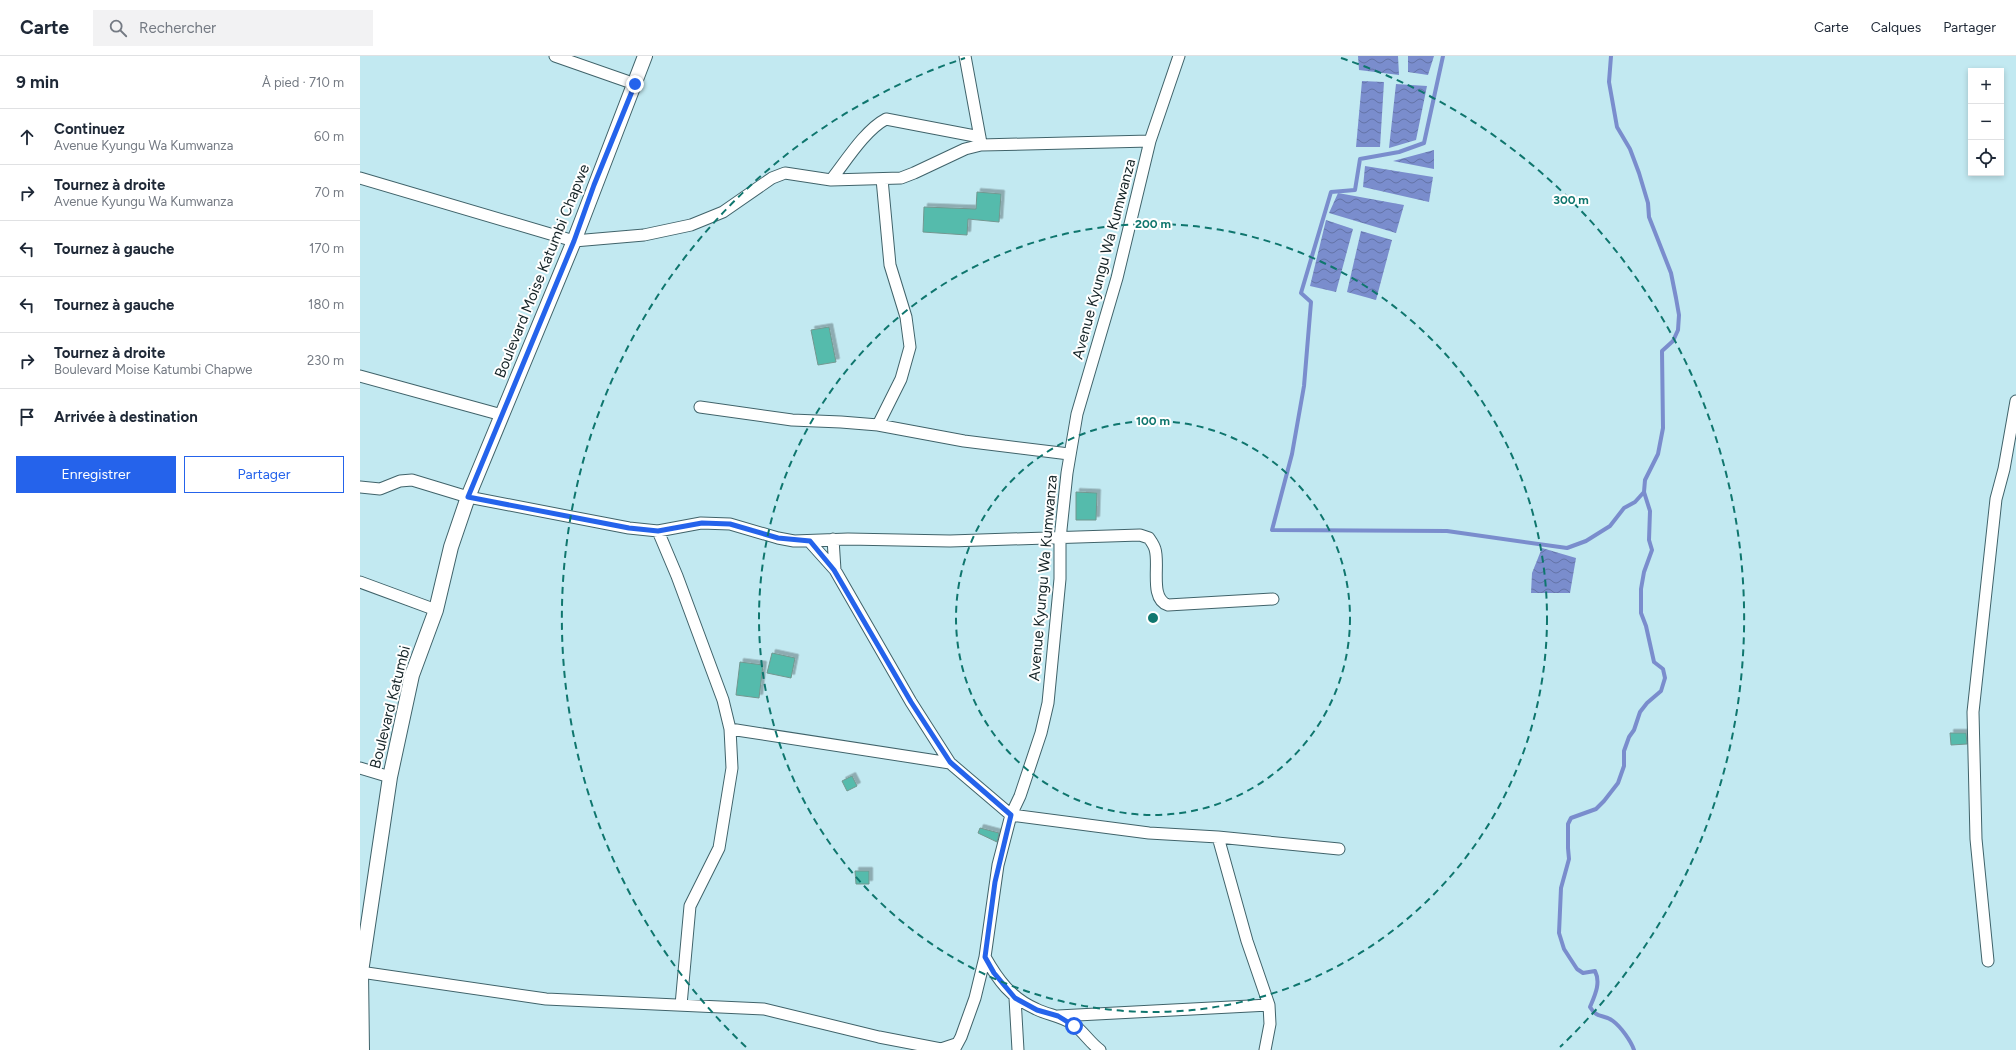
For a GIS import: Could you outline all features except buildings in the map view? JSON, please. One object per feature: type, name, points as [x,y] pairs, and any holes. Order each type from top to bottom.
[{"type":"street","points":[[555,56],[635,84]]},
{"type":"street","name":"Boulevard Moise Katumbi Chapwe","points":[[468,497],[574,241],[594,185],[645,56]]},
{"type":"street","points":[[965,56],[980,141]]},
{"type":"street","name":"Avenue Kyungu Wa Kumwanza","points":[[955,1047],[961,1037],[976,998],[985,957],[995,882],[1011,815],[1020,796],[1041,733],[1048,703],[1060,579],[1060,539],[1069,454],[1077,414],[1117,278],[1150,141],[1179,56]]},
{"type":"street","points":[[831,180],[870,132],[886,119],[980,141],[1150,141]]},
{"type":"street","points":[[360,178],[574,241],[644,235],[691,225],[723,212],[772,178],[785,173],[831,180],[901,178],[980,141]]},
{"type":"street","points":[[878,426],[901,379],[910,347],[906,317],[890,264],[882,179]]},
{"type":"street","points":[[360,376],[502,415]]},
{"type":"street","points":[[1988,961],[1976,839],[1973,712],[1996,499],[2012,447],[2016,401]]},
{"type":"street","points":[[700,407],[792,420],[842,422],[878,426],[964,441],[1069,454]]},
{"type":"street","points":[[360,486],[380,489],[400,481],[412,480],[468,497],[629,528],[658,531],[702,523],[730,524],[778,538],[810,541],[950,541],[1060,539],[1140,535],[1149,538],[1156,549],[1158,591],[1160,600],[1168,605],[1273,598]]},
{"type":"street","name":"Boulevard Katumbi","points":[[362,1050],[360,972],[390,777],[412,675],[436,610],[451,547],[468,497]]},
{"type":"street","points":[[658,531],[701,639],[723,700],[730,729],[732,768],[719,848],[690,906],[681,1005]]},
{"type":"street","points":[[833,540],[834,570]]},
{"type":"street","points":[[810,541],[834,570],[911,702],[950,762],[1011,815],[1149,833],[1218,837],[1339,848]]},
{"type":"street","points":[[360,582],[436,610]]},
{"type":"street","points":[[730,729],[950,762]]},
{"type":"street","points":[[360,768],[390,777]]},
{"type":"street","points":[[1218,837],[1247,941],[1269,1005],[1270,1024],[1266,1050]]},
{"type":"street","points":[[985,957],[994,973],[1015,998],[1037,1010],[1058,1016],[1074,1026],[1100,1050]]},
{"type":"street","points":[[360,972],[546,999],[764,1009],[879,1037],[941,1049],[955,1047]]},
{"type":"street","points":[[1015,998],[1018,1050]]},
{"type":"street","points":[[1058,1016],[1269,1005]]},
{"type":"water","points":[[1358,56],[1398,56],[1399,75],[1359,70]]},
{"type":"water","points":[[1408,56],[1434,56],[1428,75],[1408,72]]},
{"type":"water","points":[[1362,81],[1384,82],[1380,147],[1356,147]]},
{"type":"water","points":[[1396,84],[1427,86],[1416,140],[1389,148]]},
{"type":"water","points":[[1434,150],[1434,169],[1393,161]]},
{"type":"water","points":[[1365,166],[1433,177],[1429,202],[1363,187]]},
{"type":"water","points":[[1338,193],[1404,205],[1396,233],[1329,213]]},
{"type":"water","points":[[1326,220],[1353,229],[1336,292],[1310,286]]},
{"type":"water","points":[[1361,231],[1392,240],[1376,300],[1347,292]]},
{"type":"water","points":[[1542,548],[1576,558],[1570,593],[1531,593],[1532,573]]},
{"type":"waterway","points":[[1443,56],[1424,143],[1399,152],[1360,159],[1355,190],[1331,192],[1301,293],[1311,302],[1304,386],[1292,454],[1272,530],[1447,531],[1567,548],[1586,541],[1610,526],[1624,508],[1635,502],[1644,492]]},
{"type":"waterway","points":[[1611,56],[1609,82],[1617,127],[1630,149],[1639,173],[1648,203],[1649,217],[1671,273],[1679,315],[1678,330],[1673,341],[1662,351],[1663,428],[1658,454],[1645,480],[1644,492],[1650,511],[1649,540],[1652,550],[1644,572],[1641,589],[1641,613],[1646,626],[1654,662],[1663,669],[1665,678],[1661,691],[1647,703],[1640,712],[1634,730],[1629,737],[1624,751],[1624,766],[1618,783],[1596,809],[1571,818],[1568,824],[1569,859],[1561,888],[1559,933],[1564,949],[1577,969],[1583,973],[1595,971],[1597,976],[1597,984],[1590,1007],[1598,1015],[1610,1019],[1616,1024],[1628,1038],[1634,1050]]},
{"type":"route","points":[[635,84],[594,185],[574,241],[468,497],[629,528],[658,531],[702,523],[730,524],[778,538],[794,541],[810,541],[834,570],[866,622],[911,702],[950,762],[1011,815],[998,865],[985,957],[994,973],[1015,998],[1037,1010],[1058,1016],[1074,1026]]}]
